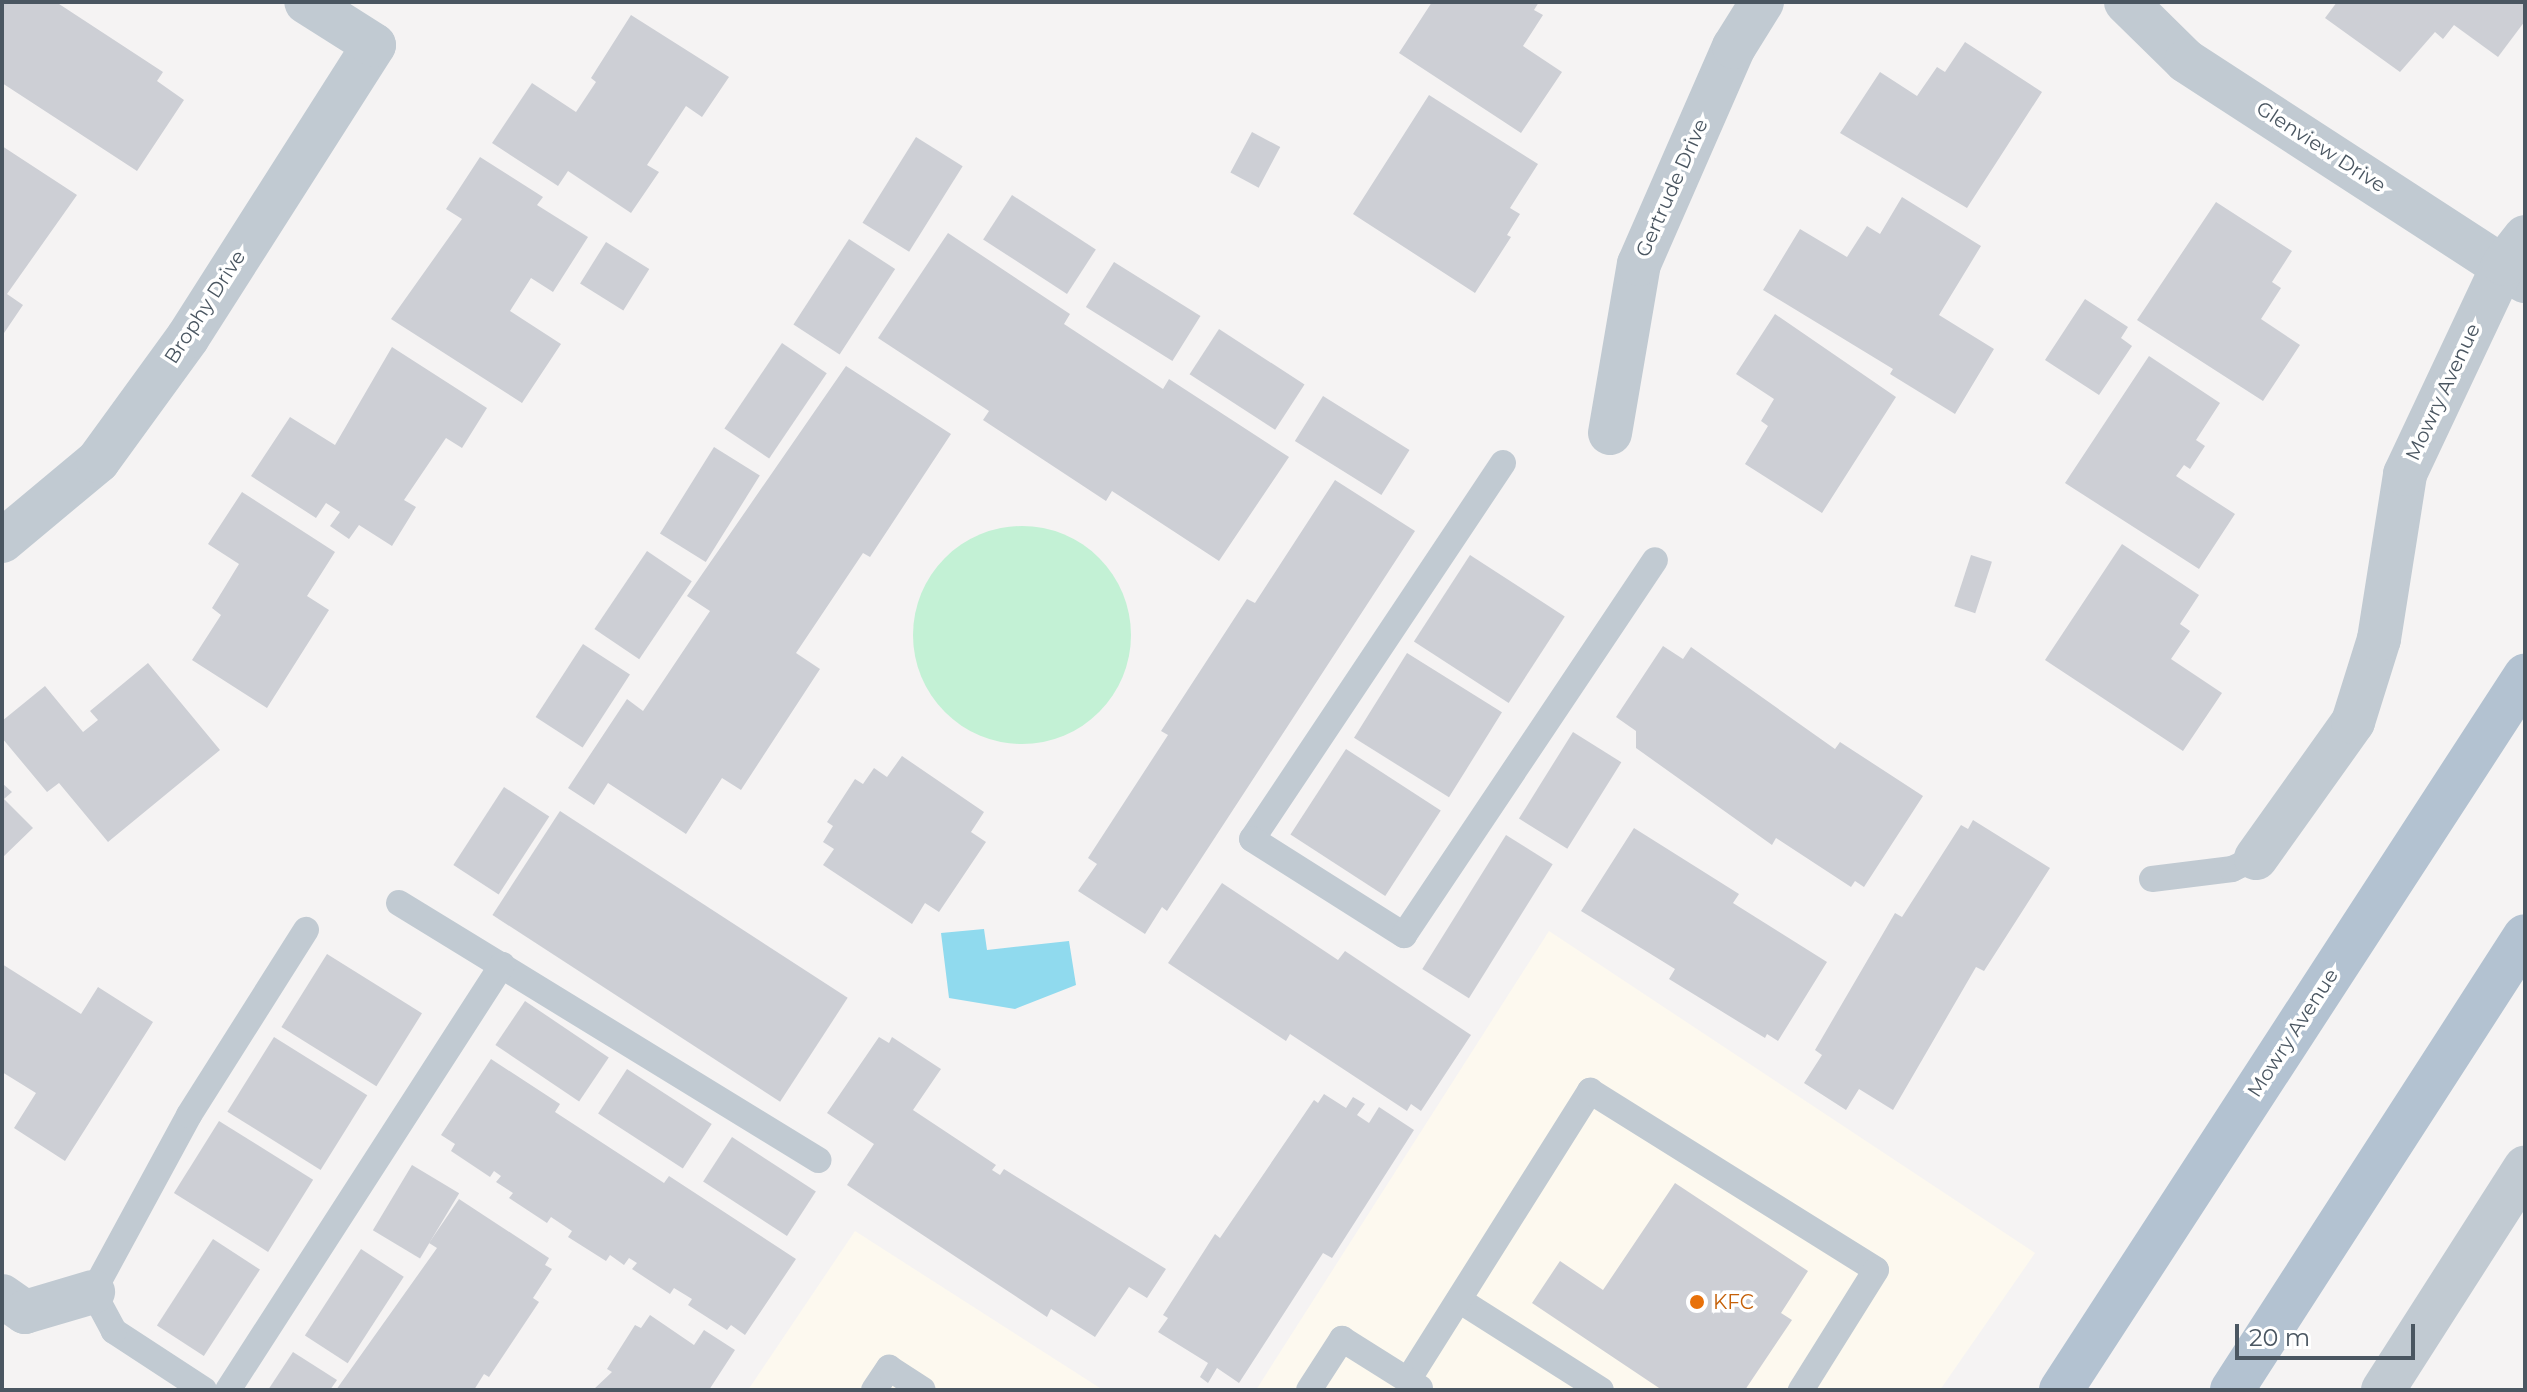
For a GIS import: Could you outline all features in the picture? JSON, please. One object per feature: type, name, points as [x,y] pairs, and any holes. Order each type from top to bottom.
[{"type":"main road","name":"Mowry Avenue","points":[[2061,1390],[2525,676]]},
{"type":"main road","points":[[2232,1390],[2525,936]]},
{"type":"street","name":"Brophy Drive","points":[[2,541],[98,461],[188,337],[374,45],[306,2]]},
{"type":"street","name":"Gertrude Drive","points":[[1610,433],[1639,264],[1734,47],[1762,2]]},
{"type":"street","name":"Glenview Drive","points":[[2126,2],[2186,61],[2518,260]]},
{"type":"street","name":"Mowry Avenue","points":[[2256,858],[2353,722],[2379,639],[2405,474],[2518,260]]},
{"type":"street","points":[[2383,1390],[2525,1168]]},
{"type":"street","points":[[2,1296],[25,1312],[93,1292]]},
{"type":"lane","points":[[1503,463],[1252,839],[1404,935],[1655,560]]},
{"type":"lane","points":[[2152,879],[2232,869],[2256,858]]},
{"type":"lane","points":[[399,903],[819,1160]]},
{"type":"lane","points":[[204,1390],[114,1331],[93,1292],[189,1115],[306,930]]},
{"type":"lane","points":[[228,1390],[502,965]]},
{"type":"lane","points":[[1309,1390],[1342,1339],[1415,1385],[1459,1300],[1590,1091],[1876,1270],[1801,1390]]},
{"type":"lane","points":[[1459,1300],[1601,1390]]},
{"type":"lane","points":[[874,1390],[889,1368],[923,1390]]},
{"type":"shaded area","points":[[1549,931],[2035,1253],[1940,1390],[1256,1390]]},
{"type":"shaded area","points":[[855,1231],[1103,1390],[748,1390]]},
{"type":"green space","points":[[1022,526],[1064,534],[1083,544],[1099,558],[1113,574],[1123,593],[1131,635],[1123,677],[1113,696],[1099,712],[1083,726],[1064,736],[1022,744],[980,736],[961,726],[945,712],[931,696],[921,677],[913,635],[921,593],[931,574],[945,558],[961,544],[980,534]]},
{"type":"water","points":[[984,929],[987,950],[1069,941],[1076,985],[1015,1009],[949,998],[941,933]]},
{"type":"building","points":[[2,2],[56,2],[163,72],[157,81],[184,100],[137,171],[2,83]]},
{"type":"building","points":[[1432,2],[1539,2],[1534,10],[1543,15],[1523,46],[1562,72],[1521,133],[1399,53]]},
{"type":"building","points":[[2337,2],[2525,2],[2525,21],[2498,57],[2454,25],[2443,39],[2435,32],[2400,72],[2325,18]]},
{"type":"building","points":[[631,15],[729,77],[702,117],[686,106],[647,165],[659,172],[631,213],[568,171],[558,186],[492,143],[532,83],[576,112],[596,82],[591,78]]},
{"type":"building","points":[[1965,42],[2042,92],[1967,208],[1840,133],[1880,72],[1917,96],[1937,67],[1945,72]]},
{"type":"building","points":[[1429,95],[1538,164],[1510,208],[1520,214],[1507,235],[1511,237],[1475,293],[1353,214]]},
{"type":"building","points":[[1252,132],[1280,147],[1259,188],[1230,173]]},
{"type":"building","points":[[916,137],[963,166],[909,252],[862,223]]},
{"type":"building","points":[[2,146],[77,195],[7,294],[23,305],[2,336]]},
{"type":"building","points":[[480,157],[543,197],[537,205],[588,237],[553,292],[531,278],[510,311],[561,344],[522,403],[391,319],[462,219],[446,209]]},
{"type":"building","points":[[1012,195],[1096,249],[1067,294],[983,239]]},
{"type":"building","points":[[1902,197],[1981,246],[1939,315],[1994,349],[1955,414],[1890,374],[1893,369],[1763,290],[1800,229],[1847,257],[1867,226],[1880,234]]},
{"type":"building","points":[[2216,202],[2292,251],[2272,282],[2281,288],[2261,319],[2300,345],[2263,401],[2137,320]]},
{"type":"building","points":[[948,233],[1070,314],[1064,324],[1163,389],[1169,379],[1289,457],[1219,561],[1112,491],[1106,501],[983,420],[989,411],[878,338]]},
{"type":"building","points":[[849,239],[895,269],[840,354],[793,325]]},
{"type":"building","points":[[606,242],[649,269],[623,311],[580,284]]},
{"type":"building","points":[[1114,262],[1201,316],[1172,361],[1086,307]]},
{"type":"building","points":[[2085,299],[2128,327],[2121,338],[2132,346],[2099,395],[2045,360]]},
{"type":"building","points":[[1775,314],[1896,397],[1822,513],[1745,464],[1768,426],[1761,421],[1774,399],[1736,374]]},
{"type":"building","points":[[1219,329],[1305,385],[1275,430],[1190,374]]},
{"type":"building","points":[[782,343],[827,373],[769,459],[724,428]]},
{"type":"building","points":[[392,347],[487,408],[462,448],[446,438],[404,500],[416,507],[392,546],[359,525],[349,539],[330,526],[340,512],[326,503],[316,518],[251,476],[290,417],[335,445]]},
{"type":"building","points":[[2149,356],[2220,403],[2196,440],[2205,446],[2190,469],[2184,465],[2176,476],[2235,514],[2199,569],[2065,483]]},
{"type":"building","points":[[846,366],[951,434],[870,557],[863,553],[796,653],[820,669],[741,790],[722,778],[686,834],[608,783],[594,805],[568,788],[627,699],[643,711],[710,611],[687,596]]},
{"type":"building","points":[[1323,396],[1410,450],[1381,495],[1295,441]]},
{"type":"building","points":[[714,447],[760,476],[706,562],[660,534]]},
{"type":"building","points":[[1335,480],[1415,531],[1167,911],[1162,907],[1145,934],[1078,891],[1097,864],[1088,858],[1168,735],[1161,731],[1247,599],[1255,603]]},
{"type":"building","points":[[242,492],[335,552],[307,596],[329,610],[267,708],[192,660],[221,615],[212,608],[239,564],[208,544]]},
{"type":"building","points":[[2122,544],[2199,595],[2180,624],[2190,631],[2171,659],[2222,693],[2183,751],[2045,660]]},
{"type":"building","points":[[647,551],[692,581],[639,659],[594,629]]},
{"type":"building","points":[[1470,555],[1565,617],[1509,703],[1414,641]]},
{"type":"building","points":[[1971,555],[1992,562],[1975,613],[1954,606]]},
{"type":"building","points":[[583,644],[630,674],[583,747],[536,717]]},
{"type":"building","points":[[1663,646],[1683,659],[1691,647],[1835,749],[1840,742],[1923,796],[1864,887],[1855,881],[1851,887],[1776,838],[1772,845],[1636,748],[1636,731],[1616,717]]},
{"type":"building","points":[[1407,653],[1502,712],[1449,797],[1354,738]]},
{"type":"building","points":[[148,663],[220,750],[108,842],[59,783],[47,792],[2,738],[2,721],[45,686],[83,732],[98,720],[90,711]]},
{"type":"building","points":[[1573,732],[1621,762],[1567,849],[1519,819]]},
{"type":"building","points":[[1346,749],[1441,811],[1385,896],[1290,835]]},
{"type":"building","points":[[902,756],[984,812],[971,832],[986,842],[939,912],[925,903],[912,924],[823,865],[834,849],[823,842],[833,826],[827,822],[855,779],[863,784],[874,768],[887,777]]},
{"type":"building","points":[[2,783],[12,792],[4,799],[33,828],[2,858]]},
{"type":"building","points":[[504,787],[549,816],[499,894],[453,865]]},
{"type":"building","points":[[560,811],[848,998],[780,1102],[492,915]]},
{"type":"building","points":[[1973,820],[2050,868],[1984,971],[1976,967],[1893,1110],[1859,1089],[1846,1110],[1804,1083],[1822,1055],[1815,1050],[1895,913],[1902,917],[1961,825],[1968,829]]},
{"type":"building","points":[[1634,828],[1739,894],[1733,903],[1827,962],[1778,1041],[1767,1034],[1765,1038],[1669,979],[1675,969],[1581,911]]},
{"type":"building","points":[[1506,835],[1553,864],[1469,998],[1422,969]]},
{"type":"building","points":[[1222,883],[1338,960],[1345,951],[1471,1035],[1421,1111],[1411,1104],[1407,1111],[1290,1034],[1286,1041],[1168,963]]},
{"type":"building","points":[[327,954],[422,1013],[376,1086],[281,1027]]},
{"type":"building","points":[[2,964],[81,1014],[98,987],[153,1022],[65,1161],[14,1128],[36,1093],[2,1072]]},
{"type":"building","points":[[525,1001],[609,1057],[579,1101],[495,1045]]},
{"type":"building","points":[[274,1037],[367,1095],[321,1170],[227,1112]]},
{"type":"building","points":[[879,1037],[889,1043],[892,1037],[941,1069],[913,1110],[996,1165],[992,1170],[1000,1175],[1004,1169],[1166,1269],[1147,1298],[1129,1287],[1095,1337],[1051,1309],[1047,1317],[847,1185],[874,1144],[827,1113]]},
{"type":"building","points":[[491,1059],[560,1104],[555,1112],[664,1183],[669,1176],[796,1259],[745,1335],[731,1325],[727,1330],[688,1305],[692,1299],[674,1288],[670,1294],[632,1269],[637,1263],[629,1258],[624,1265],[610,1255],[606,1261],[568,1237],[572,1231],[551,1217],[547,1223],[509,1198],[513,1193],[496,1182],[501,1176],[494,1171],[490,1177],[451,1151],[455,1144],[441,1135]]},
{"type":"building","points":[[627,1069],[712,1124],[683,1168],[598,1113]]},
{"type":"building","points":[[1324,1094],[1346,1108],[1353,1097],[1365,1104],[1357,1115],[1369,1123],[1379,1107],[1414,1130],[1332,1258],[1323,1253],[1239,1383],[1217,1368],[1208,1383],[1200,1377],[1208,1363],[1158,1332],[1168,1318],[1163,1315],[1215,1234],[1220,1238],[1314,1100],[1318,1103]]},
{"type":"building","points":[[219,1121],[313,1180],[268,1252],[174,1193]]},
{"type":"building","points":[[732,1137],[816,1191],[787,1236],[703,1181]]},
{"type":"building","points":[[412,1165],[459,1193],[420,1258],[373,1230]]},
{"type":"building","points":[[1675,1183],[1808,1271],[1781,1313],[1792,1320],[1745,1390],[1662,1390],[1532,1303],[1560,1261],[1603,1290]]},
{"type":"building","points":[[459,1199],[549,1258],[545,1265],[552,1269],[533,1298],[539,1302],[489,1377],[484,1374],[474,1390],[336,1390],[437,1248],[429,1243]]},
{"type":"building","points":[[213,1239],[260,1269],[204,1356],[157,1325]]},
{"type":"building","points":[[361,1249],[404,1277],[348,1363],[305,1335]]},
{"type":"building","points":[[650,1315],[694,1345],[704,1330],[735,1350],[709,1390],[593,1390],[612,1372],[607,1369],[635,1325],[641,1328]]},
{"type":"building","points":[[293,1352],[337,1380],[330,1390],[268,1390]]},
{"type":"place","name":"KFC","points":[[1697,1302]]}]
